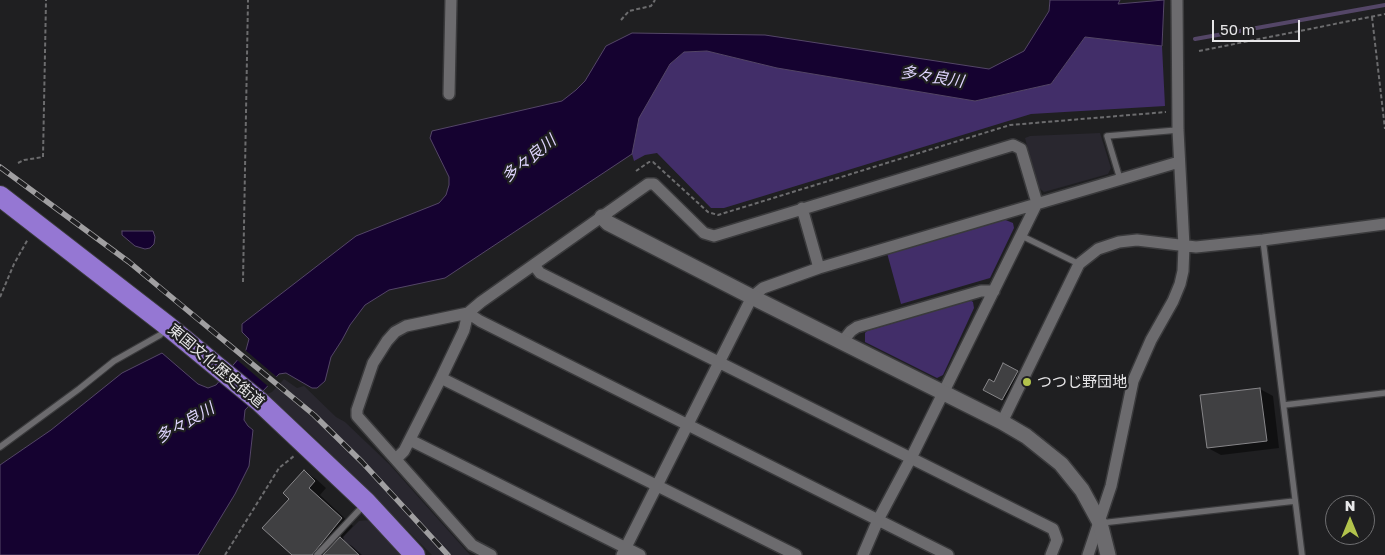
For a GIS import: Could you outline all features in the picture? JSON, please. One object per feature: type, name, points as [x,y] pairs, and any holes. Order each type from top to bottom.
[{"type":"highway","name":"東国文化歴史街道","points":[[0,196],[169,327],[260,402],[366,502],[415,555]]},
{"type":"street","points":[[449,94],[451,0]]},
{"type":"street","points":[[1088,555],[1111,486],[1134,381],[1151,340],[1173,301],[1183,272],[1184,246],[1178,130],[1177,0]]},
{"type":"street","points":[[491,555],[472,545],[358,416],[357,410],[373,363],[387,340],[395,332],[406,326],[468,313],[648,184],[654,184],[704,233],[714,236],[1014,145],[1021,148],[1037,203],[911,458],[878,520],[863,555]]},
{"type":"street","points":[[624,551],[752,297],[763,288],[820,268],[1179,162]]},
{"type":"street","points":[[802,208],[820,268]]},
{"type":"street","points":[[602,217],[608,223],[1002,422],[1026,436],[1061,464],[1082,490],[1100,523],[1108,555]]},
{"type":"street","points":[[1002,422],[1079,264],[1098,249],[1119,242],[1137,240],[1196,247],[1385,224]]},
{"type":"street","points":[[534,265],[540,273],[1053,529],[1057,540],[1051,555]]},
{"type":"street","points":[[842,342],[851,330],[857,327],[981,291],[994,291]]},
{"type":"street","points":[[396,459],[404,451],[441,378],[464,330],[468,313]]},
{"type":"street","points":[[468,313],[480,321],[948,555]]},
{"type":"street","points":[[441,378],[796,555]]},
{"type":"street","points":[[410,440],[624,551],[640,555]]},
{"type":"lane","points":[[1120,179],[1107,136],[1178,130]]},
{"type":"lane","points":[[1022,236],[1079,264]]},
{"type":"lane","points":[[1263,240],[1302,555]]},
{"type":"lane","points":[[0,447],[114,361],[160,335],[169,327]]},
{"type":"lane","points":[[1284,405],[1385,393]]},
{"type":"lane","points":[[1100,523],[1296,501]]},
{"type":"lane","points":[[317,555],[366,502]]},
{"type":"path","points":[[18,163],[24,160],[44,158],[46,0]]},
{"type":"path","points":[[243,282],[248,0]]},
{"type":"path","points":[[621,20],[629,11],[651,6],[655,0]]},
{"type":"path","points":[[1199,50],[1385,14]]},
{"type":"path","points":[[1372,16],[1385,129]]},
{"type":"path","points":[[636,171],[649,162],[653,162],[708,212],[718,215],[1010,125],[1162,112],[1178,114]]},
{"type":"path","points":[[0,297],[25,244]]},
{"type":"path","points":[[225,555],[279,468],[307,445]]},
{"type":"shaded area","points":[[1085,37],[1162,46],[1165,106],[1031,114],[724,208],[711,208],[657,153],[645,155],[634,161],[632,154],[638,118],[670,64],[684,52],[707,51],[777,68],[975,101],[1051,84]]},
{"type":"shaded area","points":[[1100,133],[1111,168],[1108,174],[1044,192],[1038,187],[1025,138],[1030,136]]},
{"type":"shaded area","points":[[1003,219],[1013,223],[1014,228],[990,278],[901,304],[887,253]]},
{"type":"shaded area","points":[[970,300],[973,302],[974,308],[943,375],[937,378],[865,342],[865,333],[867,331]]},
{"type":"shaded area","points":[[284,379],[297,388],[304,386],[336,417],[345,422],[390,465],[470,555],[432,555],[317,440],[267,394],[272,392]]},
{"type":"shaded area","points":[[369,520],[401,555],[325,555],[359,521]]},
{"type":"water","name":"多々良川","points":[[1050,0],[1120,0],[1118,4],[1164,0],[1162,46],[1085,37],[1051,84],[975,101],[777,68],[707,51],[684,52],[670,64],[639,118],[632,154],[445,278],[389,290],[365,305],[350,325],[331,357],[325,381],[317,388],[312,388],[286,373],[279,374],[245,410],[244,420],[253,430],[249,466],[235,494],[198,555],[0,555],[0,465],[51,430],[122,373],[162,353],[198,384],[208,388],[216,385],[246,350],[249,339],[242,332],[242,324],[356,236],[439,203],[446,195],[449,177],[430,138],[432,131],[562,101],[585,81],[606,46],[632,33],[765,35],[989,69],[1024,51],[1049,11]]},
{"type":"water","points":[[122,231],[153,231],[155,237],[154,244],[150,248],[145,249],[135,246],[122,235]]},
{"type":"pier","points":[[244,349],[278,378],[270,388],[236,359]]},
{"type":"building","points":[[1003,363],[1018,371],[1002,400],[983,390],[989,379],[994,382]]},
{"type":"building","points":[[1260,388],[1267,441],[1207,448],[1200,395]]},
{"type":"building","points":[[304,470],[315,481],[309,488],[342,518],[312,555],[292,555],[262,528],[289,499],[283,493]]},
{"type":"building","points":[[340,537],[359,555],[323,555]]},
{"type":"waterway","points":[[1195,39],[1385,5]]},
{"type":"railway","points":[[0,167],[129,262],[314,415],[362,462],[448,555]]},
{"type":"place","name":"つつじ野団地","points":[[1027,382]]}]
